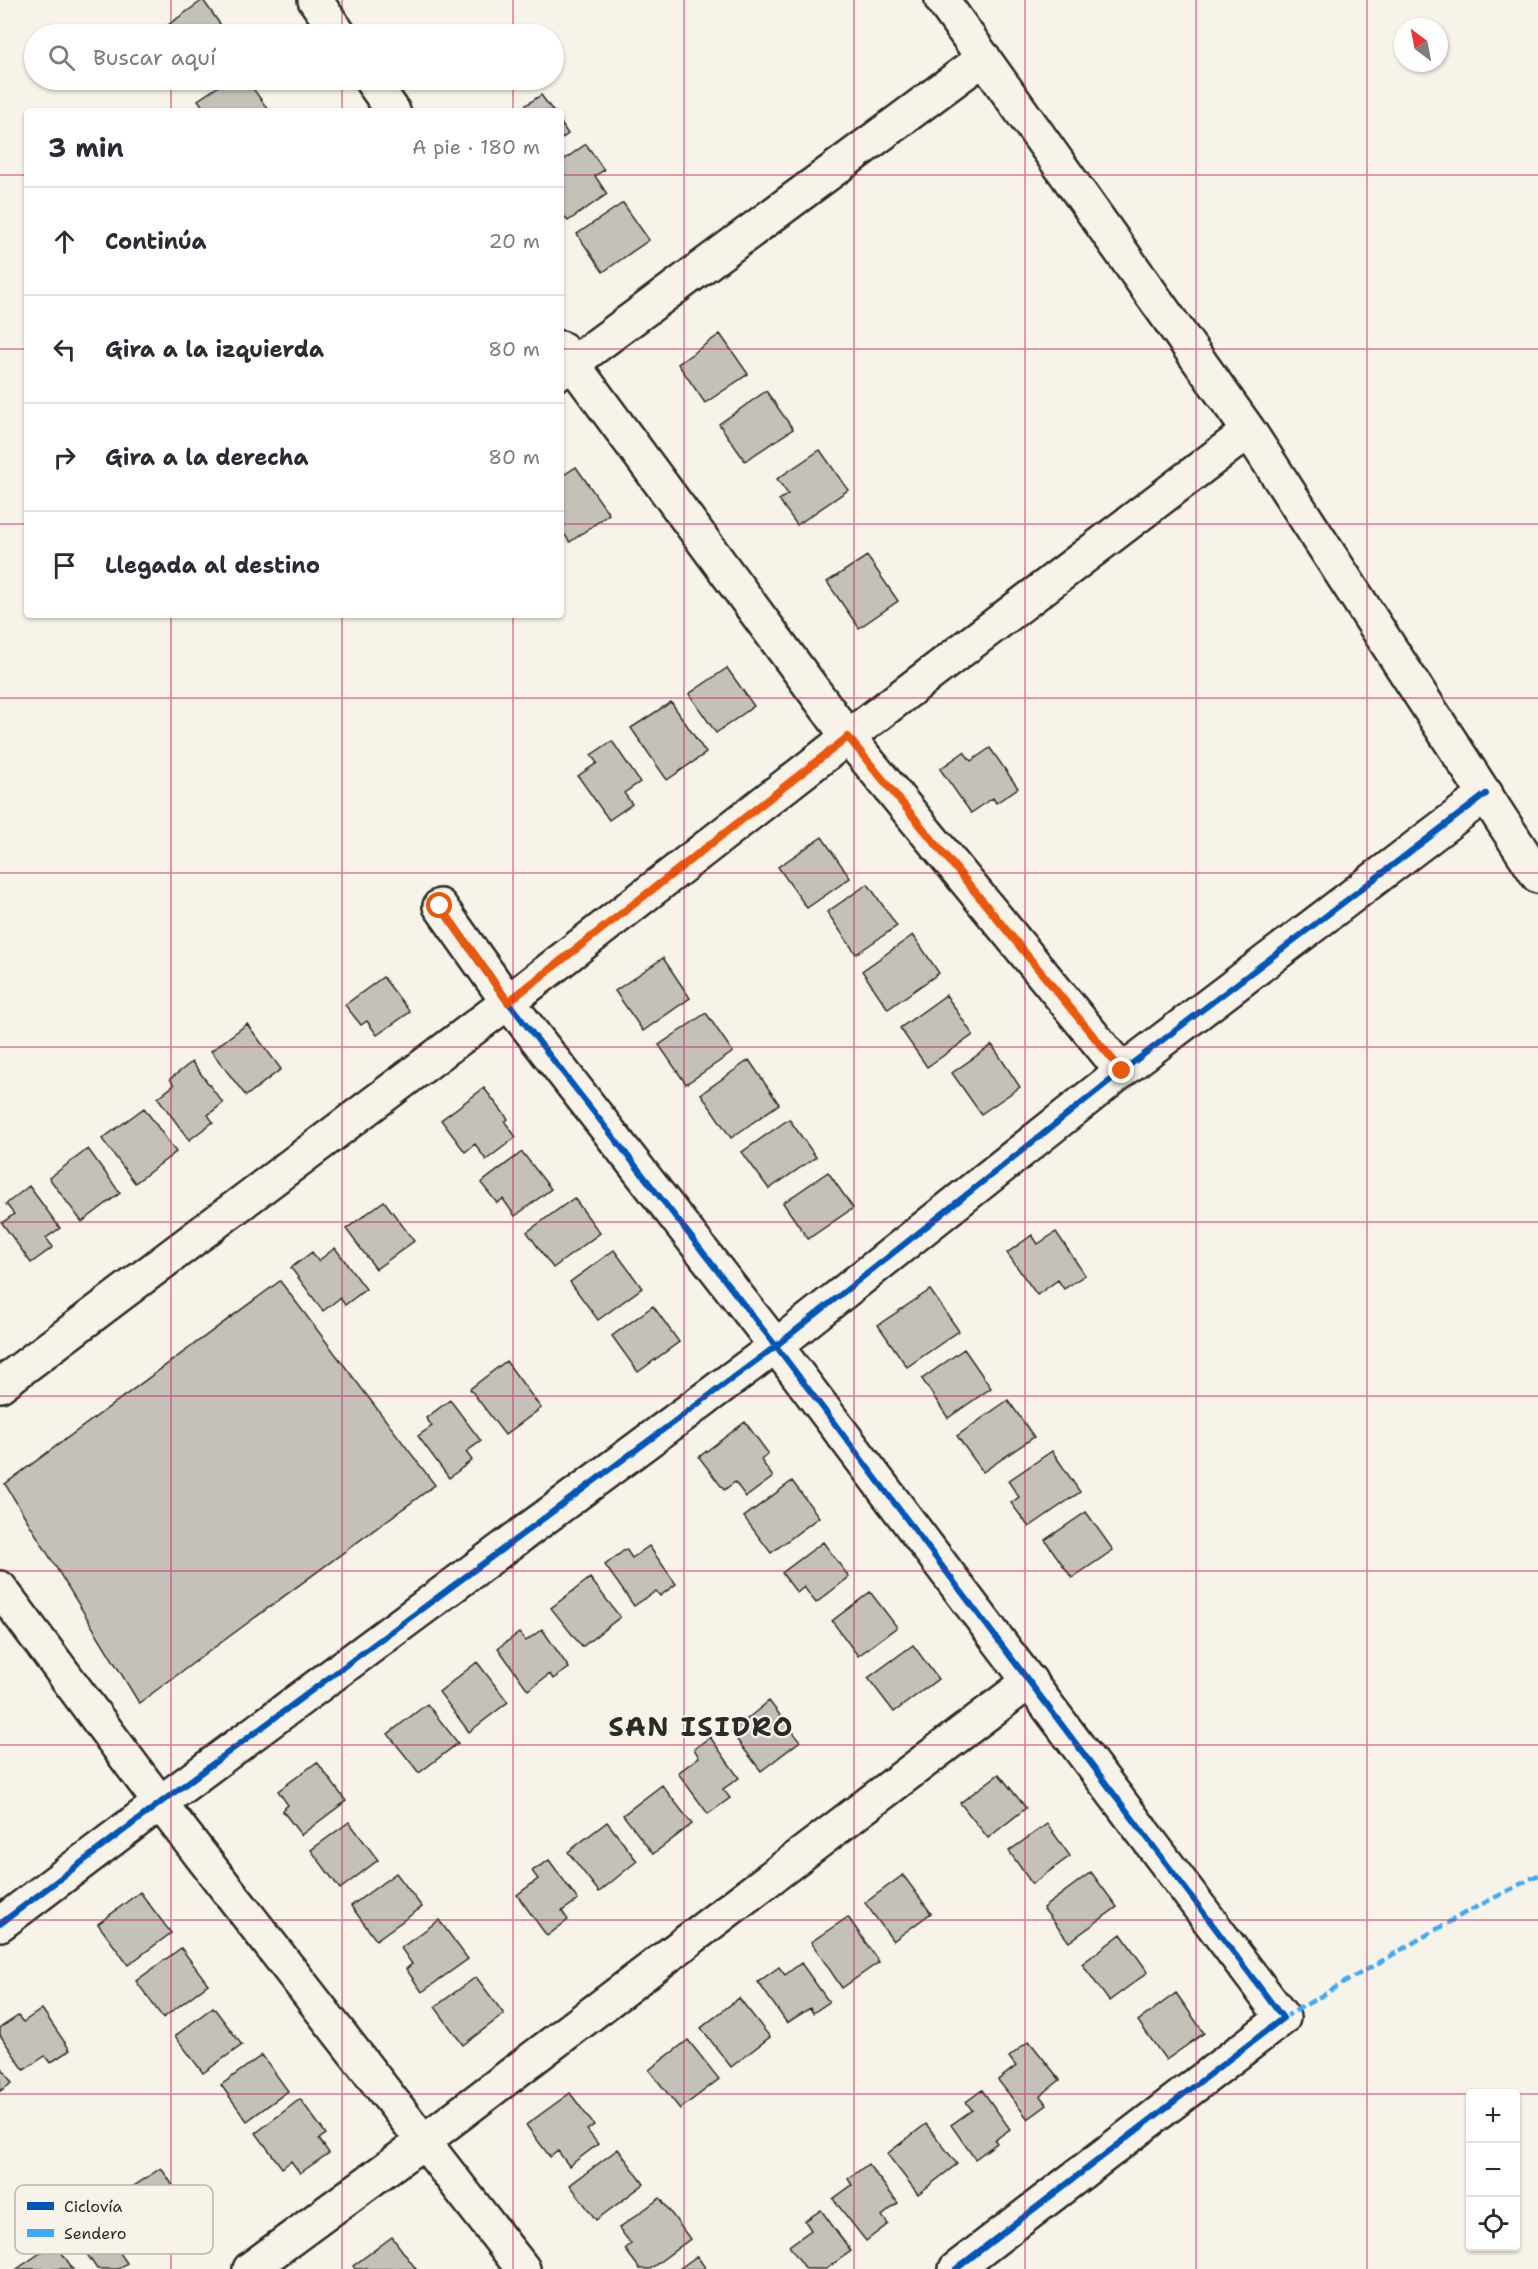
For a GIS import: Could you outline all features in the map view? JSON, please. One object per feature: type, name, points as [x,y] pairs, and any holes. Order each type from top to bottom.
[{"type":"street","points":[[315,0],[332,24]]},
{"type":"street","points":[[942,0],[1250,431],[1538,876]]},
{"type":"street","points":[[984,58],[565,361],[848,737],[1122,1071]]},
{"type":"street","points":[[378,90],[391,108]]},
{"type":"street","points":[[0,1384],[508,1002],[848,737],[1250,431]]},
{"type":"street","points":[[0,1924],[776,1346],[1122,1071],[1486,794]]},
{"type":"street","points":[[440,906],[508,1002],[776,1346],[1283,2019],[956,2269]]},
{"type":"street","points":[[0,1588],[160,1803],[523,2269]]},
{"type":"street","points":[[249,2269],[424,2141],[1030,1681]]},
{"type":"building","points":[[203,0],[220,24],[170,24]]},
{"type":"building","points":[[213,90],[254,90],[267,108],[204,108],[198,100]]},
{"type":"building","points":[[541,95],[551,108],[522,108]]},
{"type":"building","points":[[586,144],[604,170],[595,176],[607,194],[568,221],[564,216],[564,160]]},
{"type":"building","points":[[623,203],[649,240],[603,272],[577,234]]},
{"type":"building","points":[[720,334],[748,374],[705,403],[678,364]]},
{"type":"building","points":[[766,391],[793,429],[745,461],[719,424]]},
{"type":"building","points":[[820,450],[848,490],[797,525],[779,500],[788,494],[777,479]]},
{"type":"building","points":[[576,467],[609,514],[570,542],[564,534],[564,475]]},
{"type":"building","points":[[867,556],[898,601],[859,628],[827,582]]},
{"type":"building","points":[[727,668],[754,706],[716,733],[689,694]]},
{"type":"building","points":[[671,702],[706,753],[667,780],[631,728]]},
{"type":"building","points":[[612,741],[640,782],[624,793],[632,804],[609,820],[578,776],[597,763],[591,755]]},
{"type":"building","points":[[990,748],[1018,788],[996,803],[993,798],[971,813],[940,769],[964,752],[971,761]]},
{"type":"building","points":[[822,837],[850,878],[807,908],[778,867]]},
{"type":"building","points":[[868,884],[897,926],[856,954],[827,912]]},
{"type":"building","points":[[913,935],[939,973],[888,1009],[862,971]]},
{"type":"building","points":[[663,958],[690,998],[643,1031],[615,991]]},
{"type":"building","points":[[383,977],[410,1012],[377,1035],[367,1021],[361,1025],[345,1005]]},
{"type":"building","points":[[946,995],[973,1035],[927,1067],[900,1028]]},
{"type":"building","points":[[706,1013],[733,1052],[686,1084],[659,1045]]},
{"type":"building","points":[[247,1024],[281,1069],[246,1096],[211,1051]]},
{"type":"building","points":[[992,1045],[1020,1087],[981,1114],[952,1073]]},
{"type":"building","points":[[749,1060],[779,1104],[731,1138],[701,1094]]},
{"type":"building","points":[[192,1062],[223,1103],[208,1115],[213,1122],[189,1140],[158,1098],[174,1085],[170,1079]]},
{"type":"building","points":[[484,1088],[508,1119],[505,1122],[516,1137],[486,1160],[475,1144],[465,1152],[441,1120]]},
{"type":"building","points":[[144,1108],[176,1152],[135,1183],[102,1139]]},
{"type":"building","points":[[789,1119],[816,1157],[769,1189],[742,1152]]},
{"type":"building","points":[[88,1149],[120,1193],[82,1222],[49,1178]]},
{"type":"building","points":[[522,1152],[551,1189],[515,1216],[503,1199],[497,1203],[481,1183]]},
{"type":"building","points":[[828,1172],[853,1208],[808,1239],[783,1203]]},
{"type":"building","points":[[29,1186],[60,1228],[46,1238],[53,1247],[31,1263],[2,1223],[14,1214],[6,1204]]},
{"type":"building","points":[[574,1198],[600,1233],[553,1268],[527,1232]]},
{"type":"building","points":[[384,1201],[414,1241],[376,1269],[346,1229]]},
{"type":"building","points":[[1056,1232],[1085,1275],[1064,1289],[1058,1280],[1037,1295],[1007,1253],[1032,1235],[1038,1244]]},
{"type":"building","points":[[335,1248],[366,1289],[345,1305],[340,1298],[323,1311],[291,1268],[312,1252],[318,1261]]},
{"type":"building","points":[[614,1250],[642,1288],[598,1320],[570,1282]]},
{"type":"building","points":[[280,1281],[435,1485],[139,1703],[5,1484]]},
{"type":"building","points":[[930,1290],[959,1331],[907,1367],[878,1325]]},
{"type":"building","points":[[653,1306],[679,1342],[638,1372],[612,1336]]},
{"type":"building","points":[[964,1349],[991,1388],[948,1418],[922,1379]]},
{"type":"building","points":[[506,1361],[541,1408],[505,1435],[470,1389]]},
{"type":"building","points":[[450,1400],[481,1441],[466,1452],[472,1460],[449,1478],[418,1436],[432,1426],[426,1418]]},
{"type":"building","points":[[1008,1400],[1034,1437],[983,1472],[957,1436]]},
{"type":"building","points":[[745,1422],[768,1453],[761,1460],[773,1477],[746,1497],[735,1482],[724,1490],[699,1457]]},
{"type":"building","points":[[1052,1451],[1080,1492],[1029,1527],[1011,1503],[1019,1497],[1008,1481]]},
{"type":"building","points":[[792,1481],[819,1517],[771,1553],[744,1517]]},
{"type":"building","points":[[1086,1512],[1113,1550],[1072,1578],[1045,1540]]},
{"type":"building","points":[[823,1542],[849,1577],[816,1603],[804,1587],[797,1593],[782,1573]]},
{"type":"building","points":[[649,1546],[676,1584],[660,1596],[656,1591],[634,1606],[605,1565],[626,1549],[632,1558]]},
{"type":"building","points":[[590,1578],[620,1617],[582,1647],[551,1608]]},
{"type":"building","points":[[870,1592],[897,1627],[858,1656],[832,1621]]},
{"type":"building","points":[[542,1629],[569,1668],[553,1679],[550,1674],[528,1690],[498,1648],[519,1633],[526,1641]]},
{"type":"building","points":[[913,1645],[938,1679],[894,1712],[868,1678]]},
{"type":"building","points":[[477,1662],[508,1702],[469,1732],[439,1692]]},
{"type":"building","points":[[769,1701],[800,1741],[761,1771],[731,1732]]},
{"type":"building","points":[[427,1704],[458,1743],[419,1773],[388,1734]]},
{"type":"building","points":[[710,1737],[739,1778],[723,1789],[730,1798],[708,1814],[678,1773],[699,1757],[694,1749]]},
{"type":"building","points":[[317,1762],[346,1801],[301,1835],[282,1810],[288,1805],[278,1791]]},
{"type":"building","points":[[999,1774],[1026,1808],[988,1838],[960,1803]]},
{"type":"building","points":[[662,1785],[692,1824],[653,1854],[623,1815]]},
{"type":"building","points":[[349,1822],[378,1860],[340,1889],[311,1850]]},
{"type":"building","points":[[607,1822],[637,1861],[599,1892],[568,1852]]},
{"type":"building","points":[[1047,1824],[1070,1856],[1032,1884],[1009,1851]]},
{"type":"building","points":[[549,1860],[578,1900],[562,1911],[568,1920],[547,1936],[517,1895],[538,1879],[532,1871]]},
{"type":"building","points":[[1091,1872],[1117,1907],[1069,1942],[1043,1908]]},
{"type":"building","points":[[396,1873],[422,1907],[376,1940],[351,1906]]},
{"type":"building","points":[[903,1875],[931,1913],[893,1941],[865,1903]]},
{"type":"building","points":[[140,1892],[171,1933],[128,1965],[98,1924]]},
{"type":"building","points":[[848,1917],[879,1962],[842,1988],[811,1942]]},
{"type":"building","points":[[439,1920],[468,1959],[422,1992],[406,1969],[412,1964],[401,1948]]},
{"type":"building","points":[[1121,1934],[1148,1972],[1109,2001],[1082,1964]]},
{"type":"building","points":[[181,1948],[208,1984],[163,2018],[136,1981]]},
{"type":"building","points":[[801,1963],[829,2002],[813,2013],[810,2008],[787,2023],[758,1982],[779,1967],[785,1975]]},
{"type":"building","points":[[476,1977],[504,2014],[463,2045],[435,2007]]},
{"type":"building","points":[[1176,1993],[1204,2033],[1166,2060],[1138,2021]]},
{"type":"building","points":[[739,1998],[770,2037],[731,2067],[701,2028]]},
{"type":"building","points":[[213,2007],[242,2045],[203,2073],[175,2036]]},
{"type":"building","points":[[42,2009],[70,2050],[50,2063],[45,2056],[24,2070],[0,2035],[0,2028],[18,2016],[23,2022]]},
{"type":"building","points":[[688,2040],[719,2079],[680,2109],[649,2070]]},
{"type":"building","points":[[1029,2041],[1060,2080],[1040,2096],[1047,2105],[1028,2119],[998,2080],[1016,2066],[1009,2057]]},
{"type":"building","points":[[262,2055],[288,2091],[247,2121],[221,2085]]},
{"type":"building","points":[[0,2065],[12,2083],[0,2091]]},
{"type":"building","points":[[982,2090],[1010,2129],[995,2140],[997,2143],[975,2159],[951,2125],[972,2110],[966,2102]]},
{"type":"building","points":[[570,2093],[594,2125],[587,2130],[598,2144],[569,2166],[558,2151],[550,2157],[526,2125]]},
{"type":"building","points":[[300,2099],[326,2134],[319,2139],[329,2153],[300,2173],[291,2161],[282,2168],[256,2133]]},
{"type":"building","points":[[926,2124],[957,2164],[918,2194],[887,2154]]},
{"type":"building","points":[[618,2149],[644,2184],[596,2220],[570,2185]]},
{"type":"building","points":[[868,2164],[898,2203],[882,2216],[888,2224],[866,2241],[833,2199],[852,2185],[848,2179]]},
{"type":"building","points":[[161,2168],[172,2185],[136,2185]]},
{"type":"building","points":[[660,2198],[690,2239],[650,2269],[640,2269],[625,2249],[631,2244],[619,2228]]},
{"type":"building","points":[[821,2210],[851,2251],[826,2269],[806,2269],[789,2246],[811,2230],[805,2221]]},
{"type":"building","points":[[392,2237],[416,2269],[355,2269],[353,2266]]},
{"type":"building","points":[[39,2254],[63,2254],[73,2269],[17,2269]]},
{"type":"building","points":[[87,2254],[121,2254],[127,2263],[118,2269],[97,2269]]},
{"type":"building","points":[[697,2256],[706,2269],[679,2269]]},
{"type":"marked path","points":[[1283,2018],[1463,1914],[1538,1875]]},
{"type":"cycle path","points":[[0,1924],[776,1346],[1122,1071],[1486,794]]},
{"type":"cycle path","points":[[440,906],[508,1002],[776,1346],[1283,2018],[956,2269]]},
{"type":"district","name":"SAN ISIDRO","points":[[701,1727]]},
{"type":"route","points":[[440,906],[508,1002],[848,737],[1122,1071]]}]
